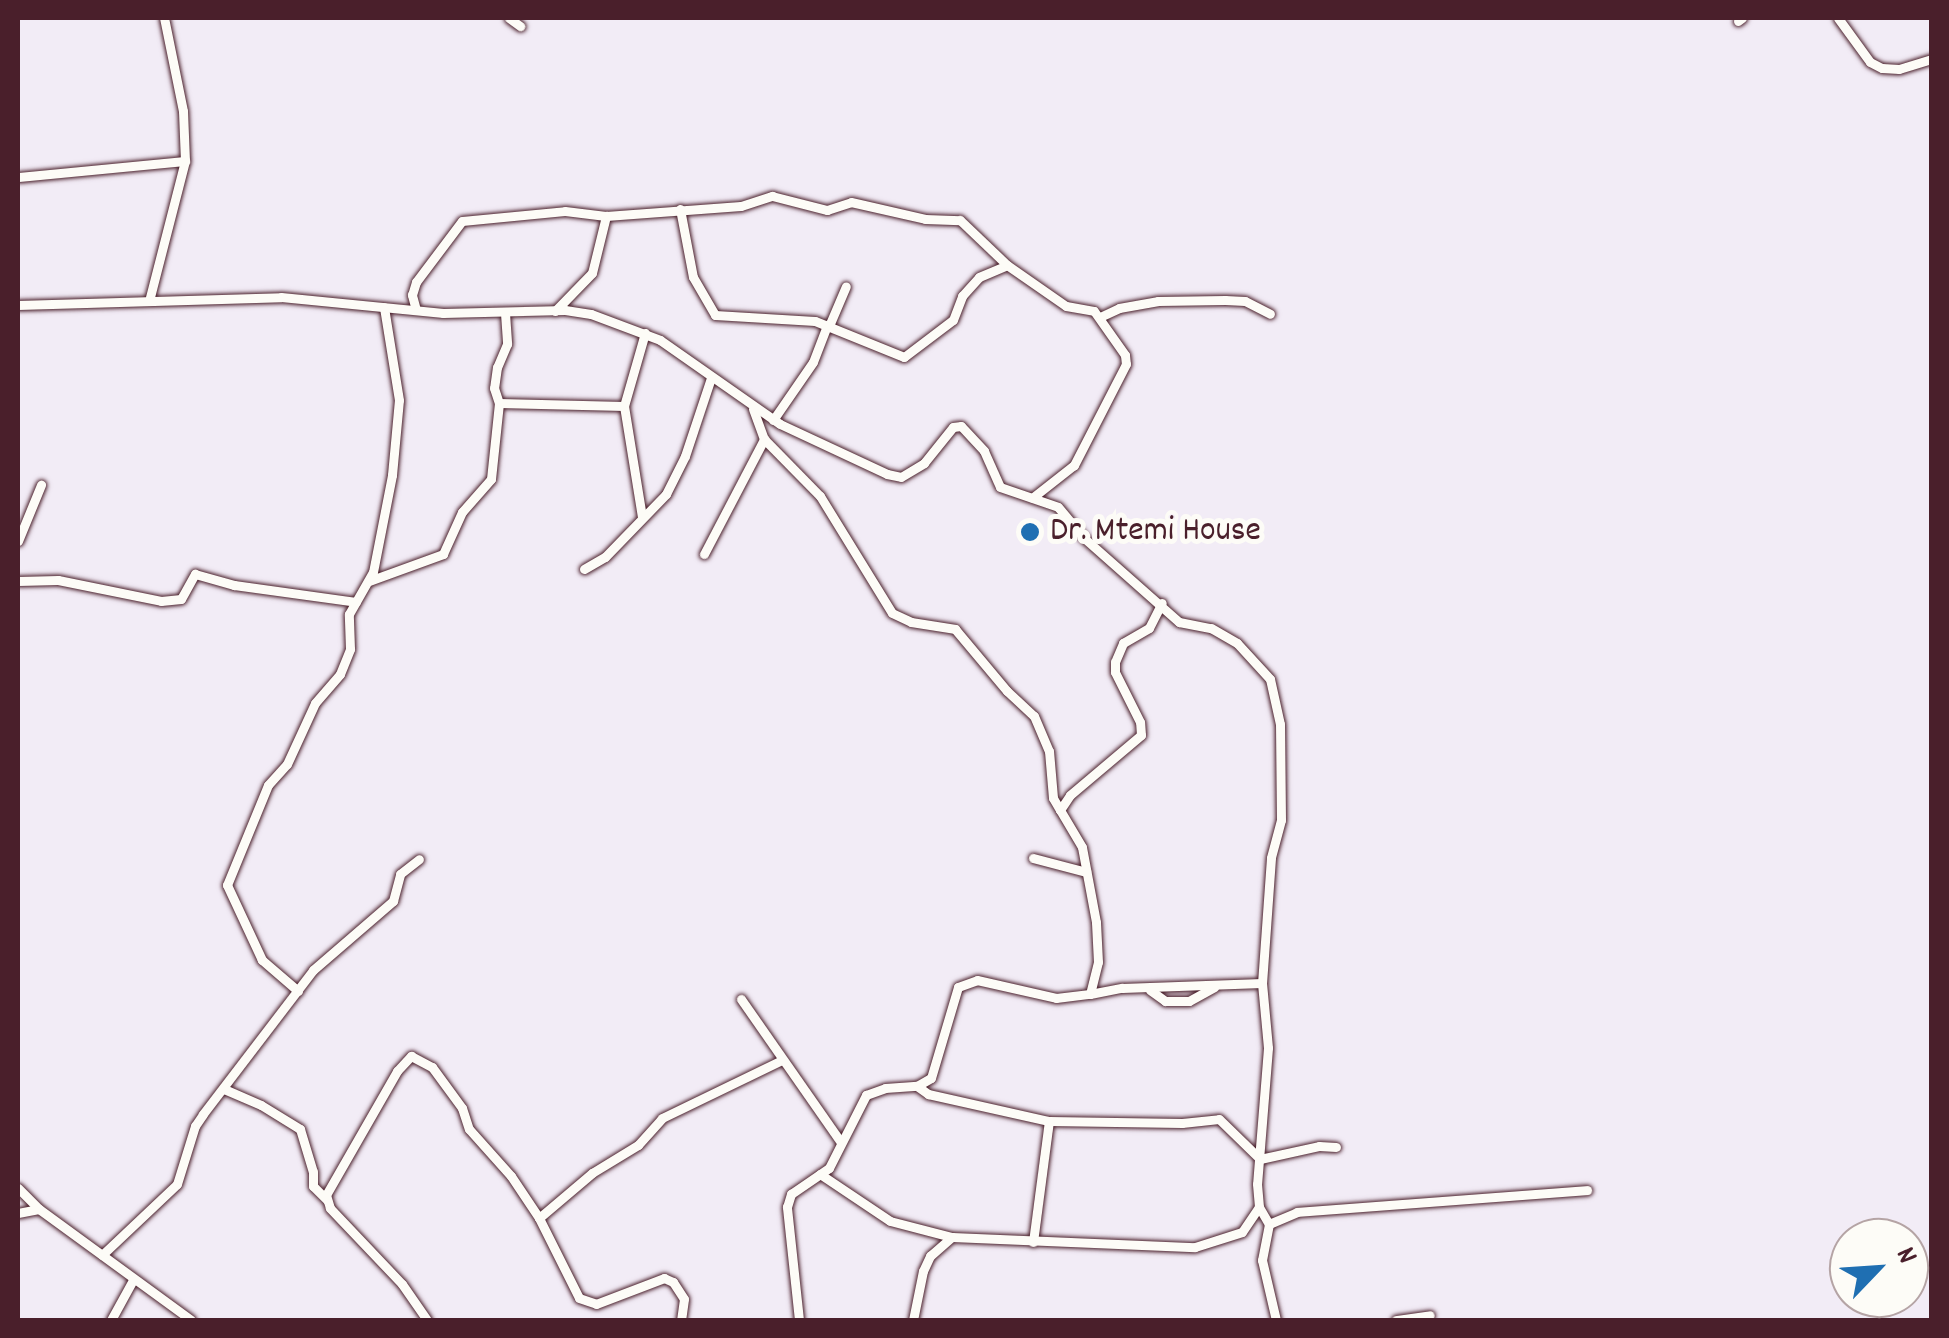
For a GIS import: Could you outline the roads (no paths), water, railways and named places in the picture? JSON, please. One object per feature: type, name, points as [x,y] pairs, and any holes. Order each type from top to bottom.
[{"type":"street","points":[[149,301],[185,160],[183,112],[164,18]]},
{"type":"street","points":[[509,18],[520,26]]},
{"type":"street","points":[[1838,18],[1870,62],[1882,68],[1899,69],[1932,59]]},
{"type":"street","points":[[18,177],[185,160]]},
{"type":"street","points":[[416,310],[412,295],[416,282],[462,222],[565,211],[606,216],[741,206],[784,196],[827,210],[852,202],[926,219],[960,220],[1006,265],[1061,303],[1089,308],[1100,317],[1124,354],[1124,371],[1074,464],[1032,498]]},
{"type":"street","points":[[680,209],[693,277],[708,310],[722,316],[780,316],[828,325],[894,356],[909,355],[952,320],[962,296],[979,277],[1006,265]]},
{"type":"street","points":[[554,311],[592,272],[606,216]]},
{"type":"street","points":[[773,420],[813,362],[846,286]]},
{"type":"street","points":[[18,306],[281,298],[416,310],[591,314],[644,333],[773,420],[865,466],[901,477],[933,456],[952,427],[961,426],[984,451],[1000,487],[1065,512],[1084,538],[1179,622],[1211,628],[1238,643],[1257,660],[1274,690],[1280,724],[1276,754],[1282,778],[1278,798],[1281,820],[1271,858],[1262,983],[1268,1038],[1258,1207],[1242,1232],[1195,1247],[952,1237],[890,1221],[820,1174]]},
{"type":"street","points":[[1100,317],[1119,308],[1158,301],[1245,301],[1270,314]]},
{"type":"street","points":[[298,991],[262,960],[227,885],[268,786],[287,764],[309,714],[345,664],[350,649],[348,619],[369,581],[392,475],[399,400],[384,307]]},
{"type":"street","points":[[369,581],[443,554],[462,512],[495,468],[499,403],[494,388],[497,367],[507,344],[505,313]]},
{"type":"street","points":[[642,517],[624,406],[644,333]]},
{"type":"street","points":[[584,569],[596,564],[674,479],[712,378]]},
{"type":"street","points":[[499,403],[624,406]]},
{"type":"street","points":[[752,408],[764,438],[820,496],[892,613],[911,622],[955,629],[1007,691],[1034,716],[1049,751],[1053,798],[1082,847],[1096,922],[1098,962],[1090,994]]},
{"type":"street","points":[[704,554],[764,438]]},
{"type":"street","points":[[18,541],[42,485]]},
{"type":"street","points":[[18,581],[58,580],[161,601],[181,599],[194,574],[234,586],[356,602]]},
{"type":"street","points":[[1060,810],[1070,794],[1141,735],[1140,722],[1120,683],[1115,662],[1123,644],[1149,628],[1162,603]]},
{"type":"street","points":[[102,1255],[177,1184],[194,1126],[330,954],[393,901],[400,874],[419,858]]},
{"type":"street","points":[[1032,858],[1086,872]]},
{"type":"street","points":[[799,1320],[786,1207],[790,1194],[836,1158],[840,1141],[866,1095],[885,1088],[917,1086],[936,1070],[953,995],[968,982],[977,980],[1056,998],[1262,983]]},
{"type":"street","points":[[1150,990],[1165,1001],[1189,1002],[1217,985]]},
{"type":"street","points":[[741,1000],[780,1061],[840,1141]]},
{"type":"street","points":[[327,1200],[328,1189],[344,1161],[411,1056],[432,1067],[462,1108],[469,1129],[539,1218],[582,1302],[596,1304],[664,1278],[673,1282],[684,1299],[681,1320]]},
{"type":"street","points":[[539,1218],[592,1173],[638,1145],[662,1118],[780,1061]]},
{"type":"street","points":[[917,1086],[928,1094],[1049,1121],[1182,1123],[1219,1118],[1260,1158]]},
{"type":"street","points":[[224,1089],[261,1104],[300,1128],[313,1172],[312,1186],[402,1284],[427,1320]]},
{"type":"street","points":[[1033,1242],[1049,1121]]},
{"type":"street","points":[[1260,1158],[1319,1146],[1336,1148]]},
{"type":"street","points":[[18,1188],[40,1209],[190,1320]]},
{"type":"street","points":[[1269,1224],[1296,1212],[1586,1190]]},
{"type":"street","points":[[1258,1207],[1269,1224],[1262,1260],[1276,1320]]},
{"type":"street","points":[[18,1212],[40,1209]]},
{"type":"street","points":[[913,1320],[930,1256],[952,1237]]},
{"type":"street","points":[[110,1320],[133,1280]]},
{"type":"street","points":[[1396,1320],[1430,1315]]},
{"type":"place","name":"Dr. Mtemi House","points":[[1030,532]]}]
